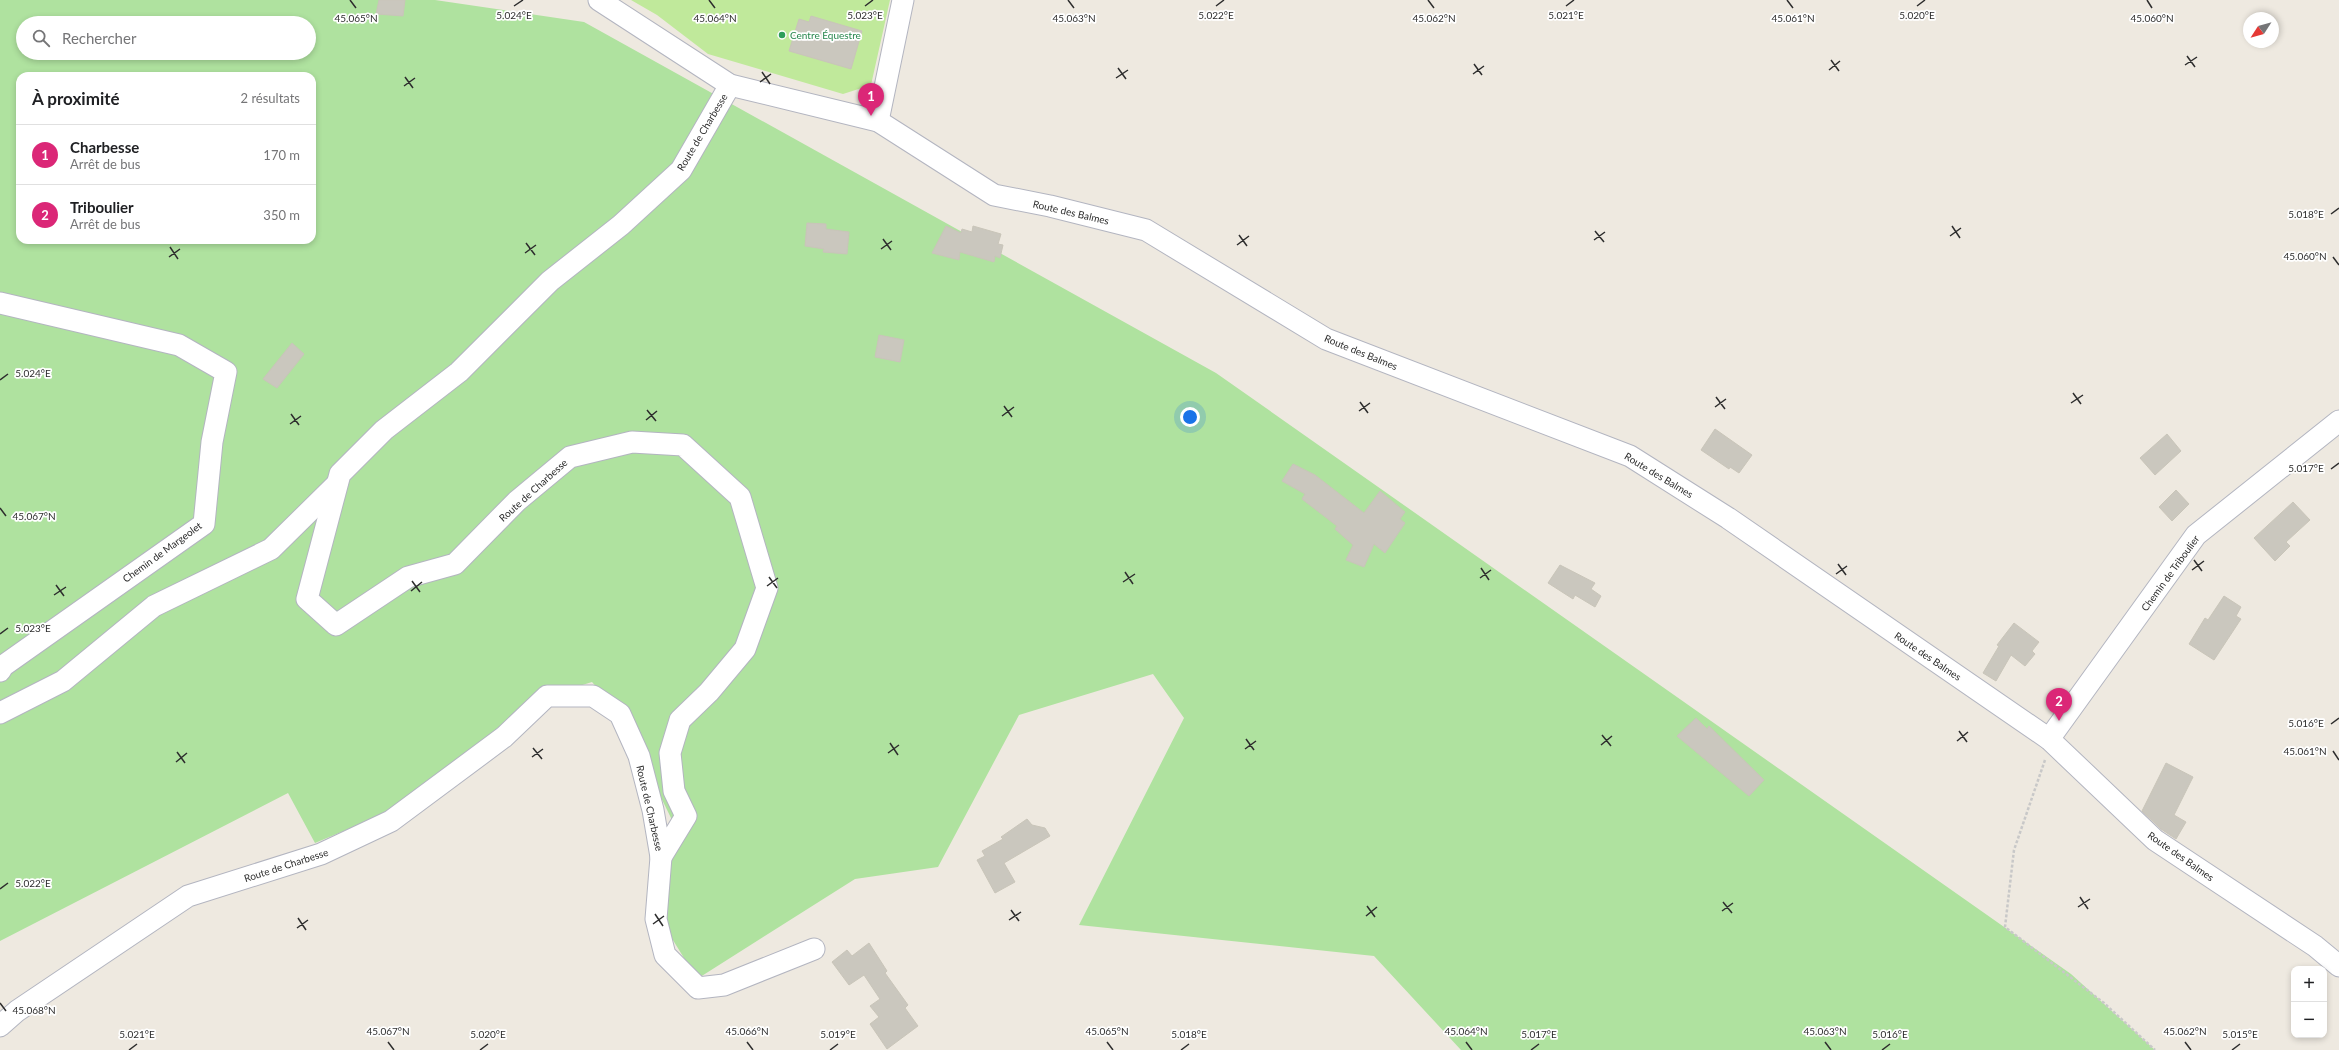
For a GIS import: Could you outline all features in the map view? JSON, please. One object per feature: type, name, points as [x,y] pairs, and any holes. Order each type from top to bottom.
[{"type":"street","name":"Route des Balmes","points":[[599,0],[730,85],[878,121],[994,195],[1050,206],[1146,230],[1326,339],[1630,456],[1735,523],[2048,748],[2155,840],[2315,946],[2339,966]]},
{"type":"street","points":[[878,121],[903,0]]},
{"type":"street","name":"Route de Charbesse","points":[[661,857],[686,816],[674,791],[670,753],[680,720],[708,692],[746,649],[768,588],[740,497],[683,445],[632,442],[570,457],[518,501],[455,564],[408,577],[336,625],[307,599],[340,474],[384,430],[459,372],[550,281],[621,226],[681,170],[730,85]]},
{"type":"street","name":"Chemin de Margeolet","points":[[0,303],[179,345],[226,372],[212,442],[204,524],[3,666],[0,671]]},
{"type":"street","name":"Chemin de Triboulier","points":[[2048,748],[2196,535],[2339,421]]},
{"type":"street","points":[[0,713],[63,681],[154,606],[271,548],[337,484]]},
{"type":"street","name":"Route de Charbesse","points":[[0,1026],[17,1011],[188,896],[321,854],[391,821],[504,737],[547,696],[593,696],[620,714],[639,756],[653,810],[661,857]]},
{"type":"street","points":[[661,857],[656,919],[665,956],[698,988],[724,985],[814,949]]},
{"type":"path","points":[[2048,748],[2014,850],[2005,927],[2104,1003],[2155,1050]]},
{"type":"green space","points":[[0,0],[435,0],[584,22],[1216,373],[2071,974],[2155,1050],[1461,1050],[1374,956],[1079,925],[1184,718],[1153,674],[1019,715],[938,867],[855,879],[697,979],[663,924],[672,820],[620,714],[592,682],[547,696],[382,815],[315,843],[288,793],[0,941]]},
{"type":"green space","name":"Centre Équestre","points":[[631,0],[890,0],[871,85],[843,94],[708,54],[657,15]]},
{"type":"building","points":[[379,0],[405,0],[403,16],[376,14]]},
{"type":"building","points":[[811,16],[862,31],[851,69],[789,51],[799,19],[809,22]]},
{"type":"building","points":[[807,223],[826,224],[826,229],[849,232],[847,254],[823,252],[824,249],[805,246]]},
{"type":"building","points":[[946,226],[961,233],[962,229],[972,232],[973,226],[1001,234],[998,244],[1003,245],[1000,258],[995,256],[994,262],[960,252],[959,260],[932,253]]},
{"type":"building","points":[[879,335],[904,340],[900,362],[875,357]]},
{"type":"building","points":[[292,343],[304,354],[277,388],[263,379]]},
{"type":"building","points":[[1715,429],[1752,455],[1739,473],[1730,467],[1729,469],[1701,450]]},
{"type":"building","points":[[2167,434],[2181,451],[2155,475],[2140,458]]},
{"type":"building","points":[[1293,464],[1315,475],[1364,513],[1380,491],[1405,512],[1400,519],[1405,523],[1385,553],[1374,544],[1364,567],[1346,560],[1353,545],[1335,529],[1337,526],[1302,499],[1305,494],[1282,481]]},
{"type":"building","points":[[2176,490],[2189,504],[2172,521],[2159,507]]},
{"type":"building","points":[[2293,502],[2310,520],[2286,542],[2290,546],[2275,561],[2254,538]]},
{"type":"building","points":[[1560,565],[1595,583],[1591,589],[1601,596],[1595,607],[1575,595],[1573,599],[1548,583]]},
{"type":"building","points":[[2224,596],[2241,607],[2236,616],[2241,619],[2214,660],[2189,644],[2205,618],[2208,620]]},
{"type":"building","points":[[2014,623],[2039,642],[2032,651],[2035,654],[2025,666],[2011,655],[1996,681],[1983,673],[1999,646],[1997,645]]},
{"type":"building","points":[[1696,718],[1707,729],[1709,726],[1764,780],[1749,796],[1677,736]]},
{"type":"building","points":[[2166,763],[2193,777],[2174,815],[2186,822],[2176,839],[2161,829],[2142,811]]},
{"type":"building","points":[[1027,819],[1032,825],[1045,828],[1050,836],[1004,863],[1015,882],[995,893],[977,860],[985,856],[982,851],[1003,839],[1001,837]]},
{"type":"building","points":[[869,943],[887,971],[885,973],[908,1005],[905,1008],[918,1026],[887,1049],[870,1024],[879,1017],[870,1006],[880,999],[864,975],[849,985],[832,962],[847,950],[852,956]]},
{"type":"place","name":"Centre Équestre","points":[[782,35]]},
{"type":"place","name":"Charbesse","points":[[871,116]]},
{"type":"place","name":"Triboulier","points":[[2059,721]]}]
